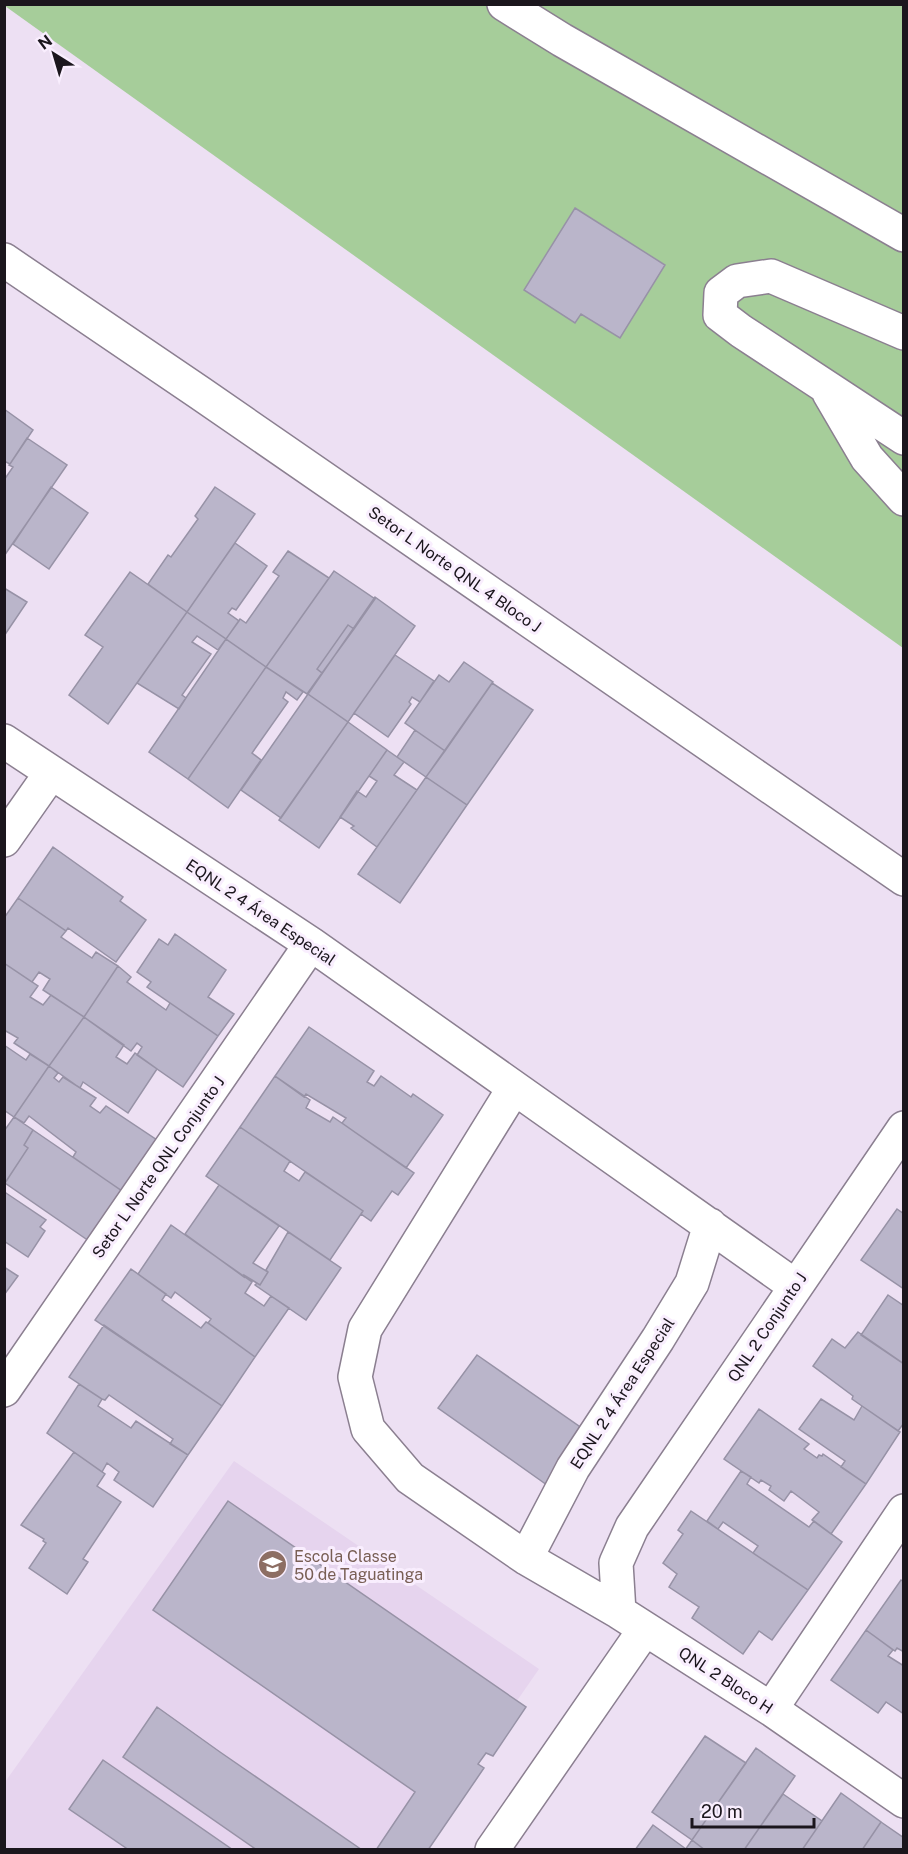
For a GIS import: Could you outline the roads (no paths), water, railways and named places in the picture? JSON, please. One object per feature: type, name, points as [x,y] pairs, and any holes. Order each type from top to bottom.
[{"type":"street","points":[[504,4],[562,40],[903,235]]},
{"type":"street","name":"Setor L Norte QNL 4 Bloco J","points":[[4,260],[903,878]]},
{"type":"street","points":[[903,333],[771,276],[737,281],[721,293],[720,315],[903,438]]},
{"type":"street","points":[[826,387],[867,458],[903,499]]},
{"type":"street","name":"EQNL 2 4 Área Especial","points":[[4,741],[311,944],[795,1286]]},
{"type":"street","points":[[4,840],[51,773]]},
{"type":"street","name":"Setor L Norte QNL Conjunto J","points":[[4,1390],[311,944]]},
{"type":"street","points":[[492,1850],[632,1621],[526,1558],[410,1478],[368,1429],[355,1377],[365,1329],[514,1088]]},
{"type":"street","name":"QNL 2 Conjunto J","points":[[632,1621],[616,1563],[632,1527],[903,1128]]},
{"type":"street","name":"EQNL 2 4 Área Especial","points":[[526,1558],[573,1468],[692,1283],[710,1225]]},
{"type":"street","points":[[771,1709],[903,1511]]},
{"type":"street","name":"QNL 2 Bloco H","points":[[632,1621],[771,1709],[903,1801]]},
{"type":"place","name":"Escola Classe 50 de Taguatinga","points":[[273,1565]]}]
